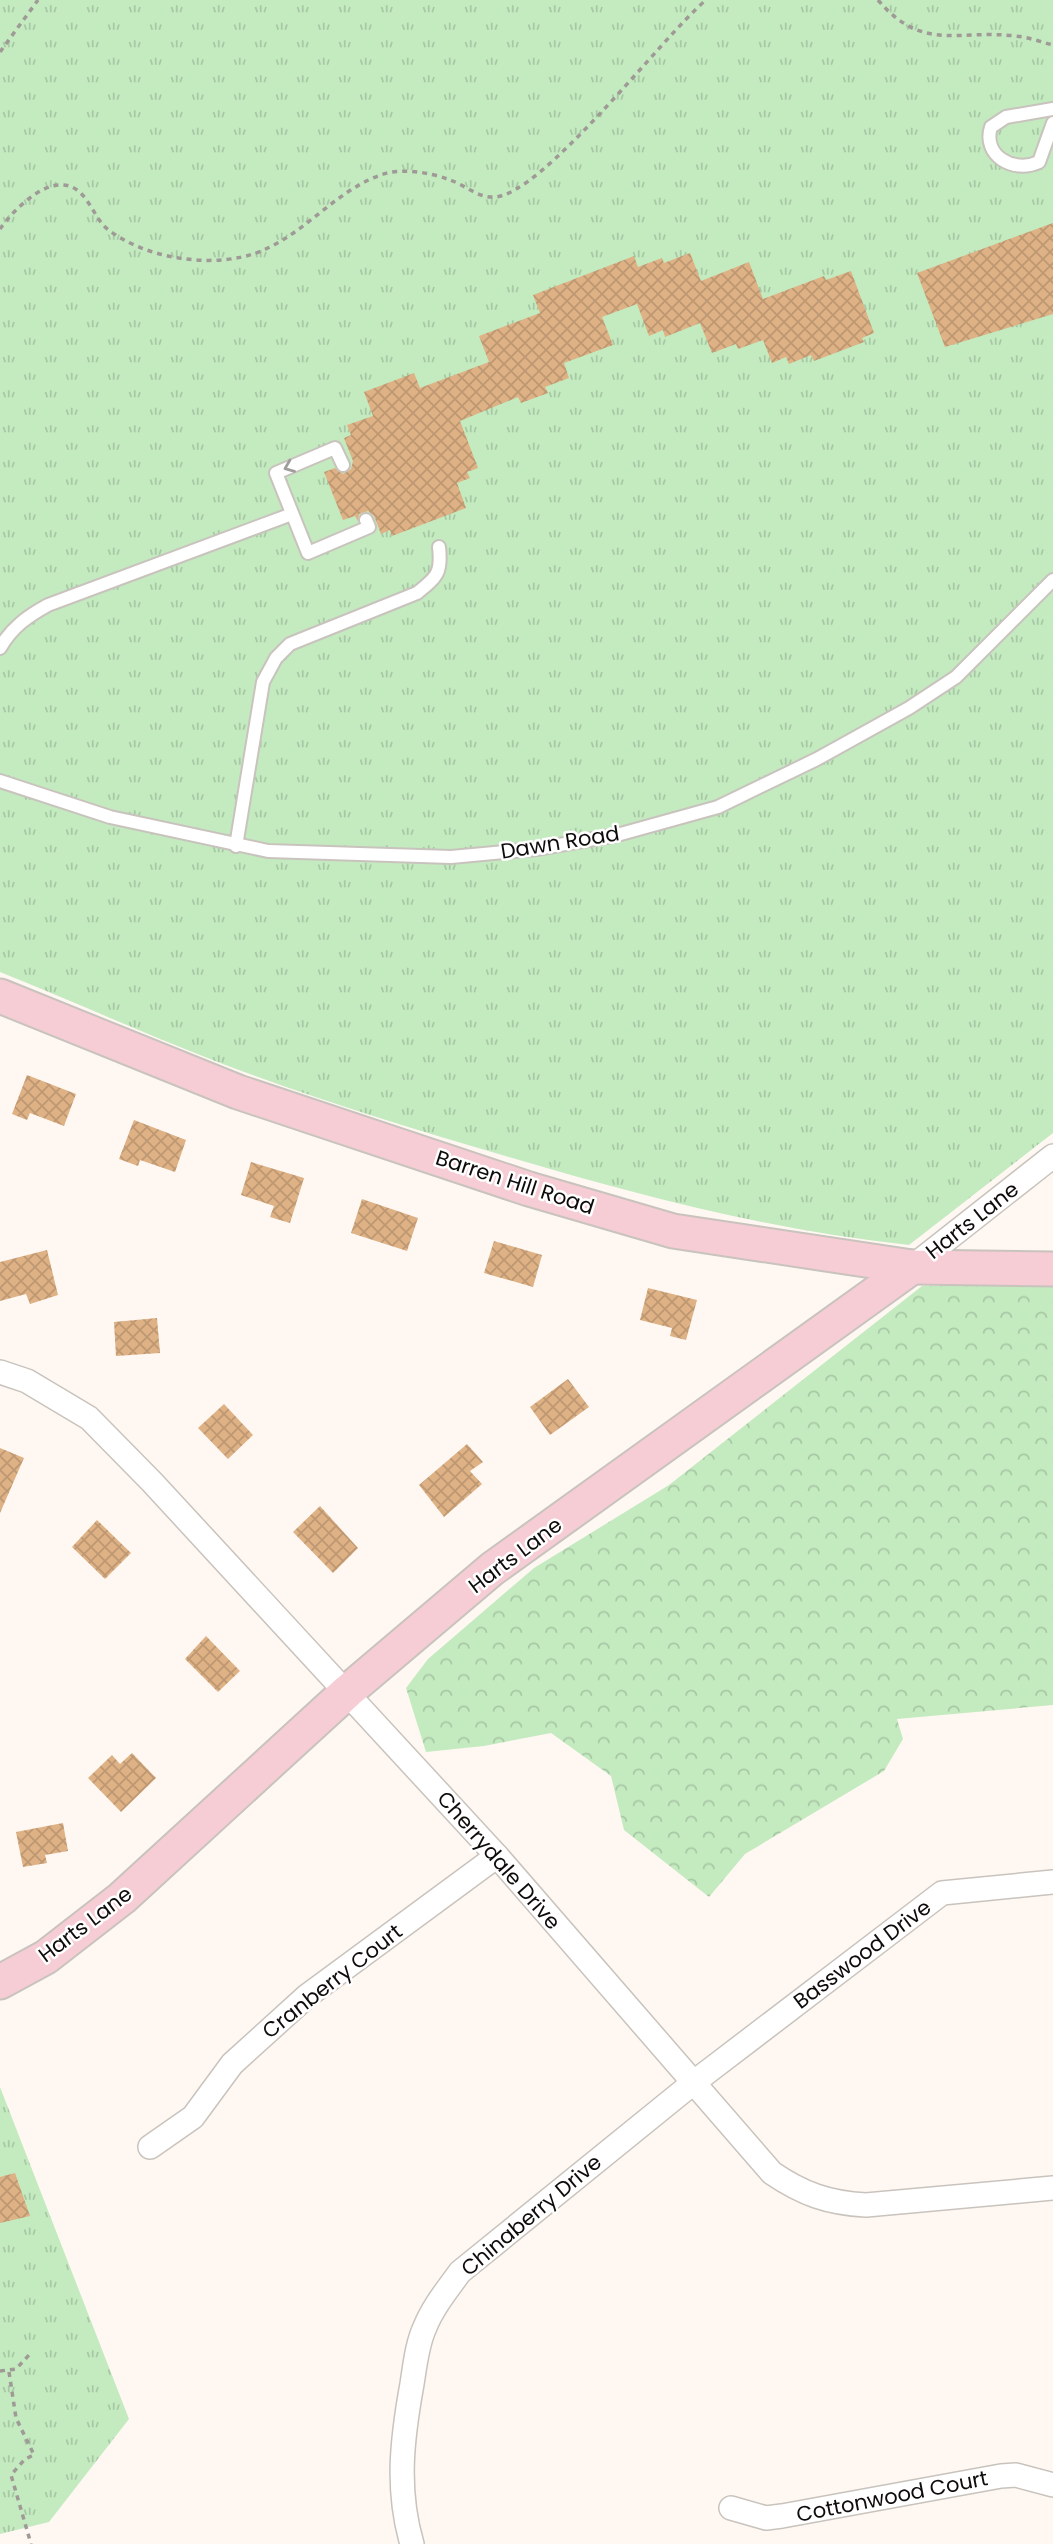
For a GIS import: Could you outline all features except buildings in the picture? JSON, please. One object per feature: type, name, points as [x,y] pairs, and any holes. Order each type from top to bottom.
[{"type":"street","name":"Barren Hill Road","points":[[0,996],[238,1092],[529,1189],[673,1231],[912,1267],[1053,1269]]},
{"type":"street","name":"Harts Lane","points":[[0,1982],[46,1957],[122,1898],[348,1691],[492,1569],[912,1267],[1053,1156]]},
{"type":"street","name":"Cherrydale Drive","points":[[0,1372],[27,1381],[89,1418],[348,1691],[496,1856],[772,2173],[800,2192],[820,2200],[866,2205],[1053,2188]]},
{"type":"street","name":"Cranberry Court","points":[[150,2147],[193,2117],[232,2064],[307,1996],[496,1856]]},
{"type":"street","name":"Basswood Drive","points":[[693,2083],[942,1893],[1053,1882]]},
{"type":"street","name":"Chinaberry Drive","points":[[412,2544],[402,2490],[400,2458],[403,2428],[424,2328],[440,2298],[460,2272],[693,2083]]},
{"type":"street","name":"Cottonwood Court","points":[[731,2508],[766,2518],[1001,2476],[1016,2475],[1053,2485]]},
{"type":"lane","points":[[1053,109],[1006,117],[991,127],[987,140],[992,154],[1005,162],[1029,167],[1039,163],[1053,123]]},
{"type":"lane","points":[[343,465],[335,448],[276,473],[308,553],[369,527],[366,520]]},
{"type":"lane","points":[[0,648],[9,633],[31,614],[48,605],[292,514]]},
{"type":"lane","points":[[236,846],[263,682],[276,658],[290,644],[417,593],[434,580],[441,566],[439,547]]},
{"type":"lane","name":"Dawn Road","points":[[0,781],[110,817],[268,851],[451,857],[536,849],[617,835],[718,807],[817,759],[956,677],[1053,580]]},
{"type":"path","points":[[0,52],[38,0]]},
{"type":"path","points":[[0,229],[7,218],[29,200],[46,188],[63,184],[78,190],[107,230],[128,242],[185,258],[212,261],[244,257],[289,238],[331,202],[381,174],[416,171],[451,180],[494,197],[511,192],[559,156],[653,51],[706,0]]},
{"type":"path","points":[[878,0],[904,23],[928,34],[958,38],[1016,36],[1053,45]]},
{"type":"path","points":[[0,2371],[9,2372],[29,2355]]},
{"type":"path","points":[[9,2372],[16,2418],[34,2455],[24,2459],[11,2475],[31,2544]]},
{"type":"green space","points":[[0,0],[1053,0],[1053,1133],[909,1245],[857,1238],[754,1220],[653,1197],[393,1122],[215,1061],[0,972]]},
{"type":"green space","points":[[1053,1285],[1053,1705],[897,1719],[903,1739],[884,1771],[745,1854],[709,1897],[624,1830],[611,1776],[551,1733],[484,1746],[426,1752],[406,1688],[428,1659],[534,1568],[669,1485],[922,1286]]},
{"type":"green space","points":[[0,2087],[129,2419],[49,2522],[0,2534]]}]
